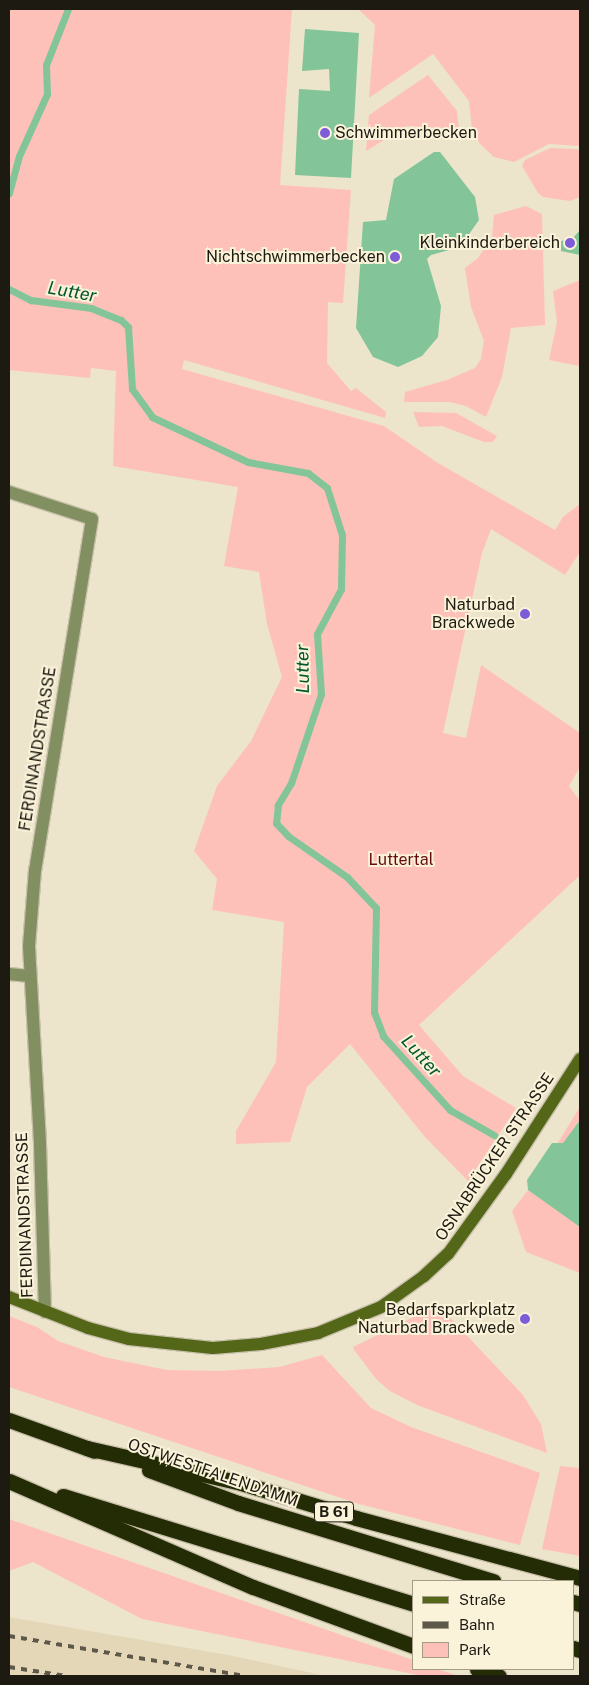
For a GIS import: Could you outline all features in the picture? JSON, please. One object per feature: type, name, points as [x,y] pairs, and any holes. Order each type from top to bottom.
[{"type":"highway","name":"OSTWESTFALENDAMM","points":[[9,1420],[238,1503],[490,1580]]},
{"type":"highway","name":"B 61","points":[[87,1448],[241,1484],[356,1518],[580,1578]]},
{"type":"highway","points":[[9,1480],[412,1604]]},
{"type":"highway","points":[[9,1480],[253,1587],[412,1646]]},
{"type":"highway","points":[[480,1670],[499,1676]]},
{"type":"main road","name":"OSNABRÜCKER STRASSE","points":[[9,1297],[45,1312],[129,1339],[214,1348],[261,1344],[318,1333],[381,1307],[424,1276],[448,1254],[506,1174],[580,1059]]},
{"type":"street","name":"FERDINANDSTRASSE","points":[[9,492],[92,519],[35,870],[30,976],[40,1144],[45,1312]]},
{"type":"street","points":[[9,974],[30,976]]},
{"type":"shaded area","name":"Schwimmerbecken","points":[[305,29],[359,33],[351,178],[295,175],[299,89],[330,91],[329,69],[302,71]]},
{"type":"shaded area","name":"Nichtschwimmerbecken","points":[[434,152],[440,152],[475,197],[479,220],[460,247],[431,255],[427,259],[441,306],[438,337],[422,356],[398,367],[373,357],[356,328],[363,222],[386,220],[394,179]]},
{"type":"shaded area","name":"Kleinkinderbereich","points":[[580,230],[580,255],[561,251],[561,241],[573,238]]},
{"type":"shaded area","points":[[580,1120],[580,1227],[528,1190],[527,1180],[552,1143],[563,1143]]},
{"type":"shaded area","points":[[9,1617],[228,1655],[326,1676],[9,1676]]},
{"type":"green space","name":"Luttertal","points":[[9,9],[292,9],[280,185],[351,190],[343,303],[328,302],[327,363],[351,391],[356,388],[386,412],[385,418],[184,360],[182,369],[384,426],[438,463],[555,530],[563,517],[580,504],[580,552],[565,575],[491,529],[482,553],[443,733],[466,738],[481,665],[580,733],[580,767],[569,786],[580,801],[580,878],[578,877],[419,1025],[463,1076],[516,1108],[468,1181],[425,1137],[350,1044],[307,1087],[290,1142],[236,1144],[236,1131],[276,1062],[284,922],[212,910],[217,879],[194,851],[217,786],[251,741],[282,677],[267,624],[259,572],[224,566],[238,487],[113,466],[116,371],[91,368],[90,378],[9,370]]},
{"type":"green space","points":[[358,9],[580,9],[580,146],[549,144],[514,162],[494,157],[480,144],[472,130],[469,101],[433,54],[369,98],[375,25]]},
{"type":"green space","points":[[428,75],[457,111],[459,129],[407,126],[366,151],[369,115]]},
{"type":"green space","points":[[550,148],[578,149],[580,153],[580,197],[570,201],[543,197],[538,193],[522,166],[525,160]]},
{"type":"green space","points":[[526,206],[542,214],[545,325],[511,328],[502,377],[486,417],[466,406],[450,402],[404,402],[405,392],[447,380],[475,368],[481,359],[484,341],[471,307],[465,268],[478,258],[492,237],[494,215]]},
{"type":"green space","points":[[580,280],[580,366],[549,360],[557,322],[553,291]]},
{"type":"green space","points":[[413,412],[456,413],[497,436],[493,442],[484,442],[442,426],[419,427]]},
{"type":"green space","points":[[580,1107],[580,1120],[563,1143],[557,1144]]},
{"type":"green space","points":[[528,1190],[580,1226],[580,1273],[526,1252],[512,1211]]},
{"type":"green space","points":[[436,1306],[440,1307],[523,1395],[541,1424],[547,1453],[417,1405],[390,1391],[377,1380],[354,1350],[353,1347]]},
{"type":"green space","points":[[9,1316],[37,1327],[58,1341],[104,1357],[167,1370],[219,1371],[279,1367],[322,1355],[371,1408],[411,1427],[540,1473],[520,1545],[359,1504],[9,1387]]},
{"type":"green space","points":[[560,1466],[580,1468],[580,1556],[542,1549]]},
{"type":"green space","points":[[9,1519],[412,1660],[412,1670],[440,1670],[459,1676],[423,1676],[142,1619],[33,1562],[9,1571]]},
{"type":"waterway","name":"Lutter","points":[[9,193],[19,156],[47,94],[46,65],[68,9]]},
{"type":"waterway","name":"Lutter","points":[[9,289],[31,300],[91,308],[121,320],[128,327],[132,389],[152,417],[248,462],[308,473],[327,488],[342,535],[341,589],[317,634],[321,694],[291,783],[278,805],[276,823],[288,836],[347,877],[376,908],[374,1012],[383,1036],[450,1110],[494,1135]]},
{"type":"railway","points":[[9,1636],[245,1676]]},
{"type":"railway","points":[[9,1667],[66,1676]]},
{"type":"place","name":"Schwimmerbecken","points":[[325,133]]},
{"type":"place","name":"Kleinkinderbereich","points":[[570,243]]},
{"type":"place","name":"Nichtschwimmerbecken","points":[[395,257]]},
{"type":"place","name":"Naturbad Brackwede","points":[[525,614]]},
{"type":"place","name":"Bedarfsparkplatz Naturbad Brackwede","points":[[525,1319]]}]
